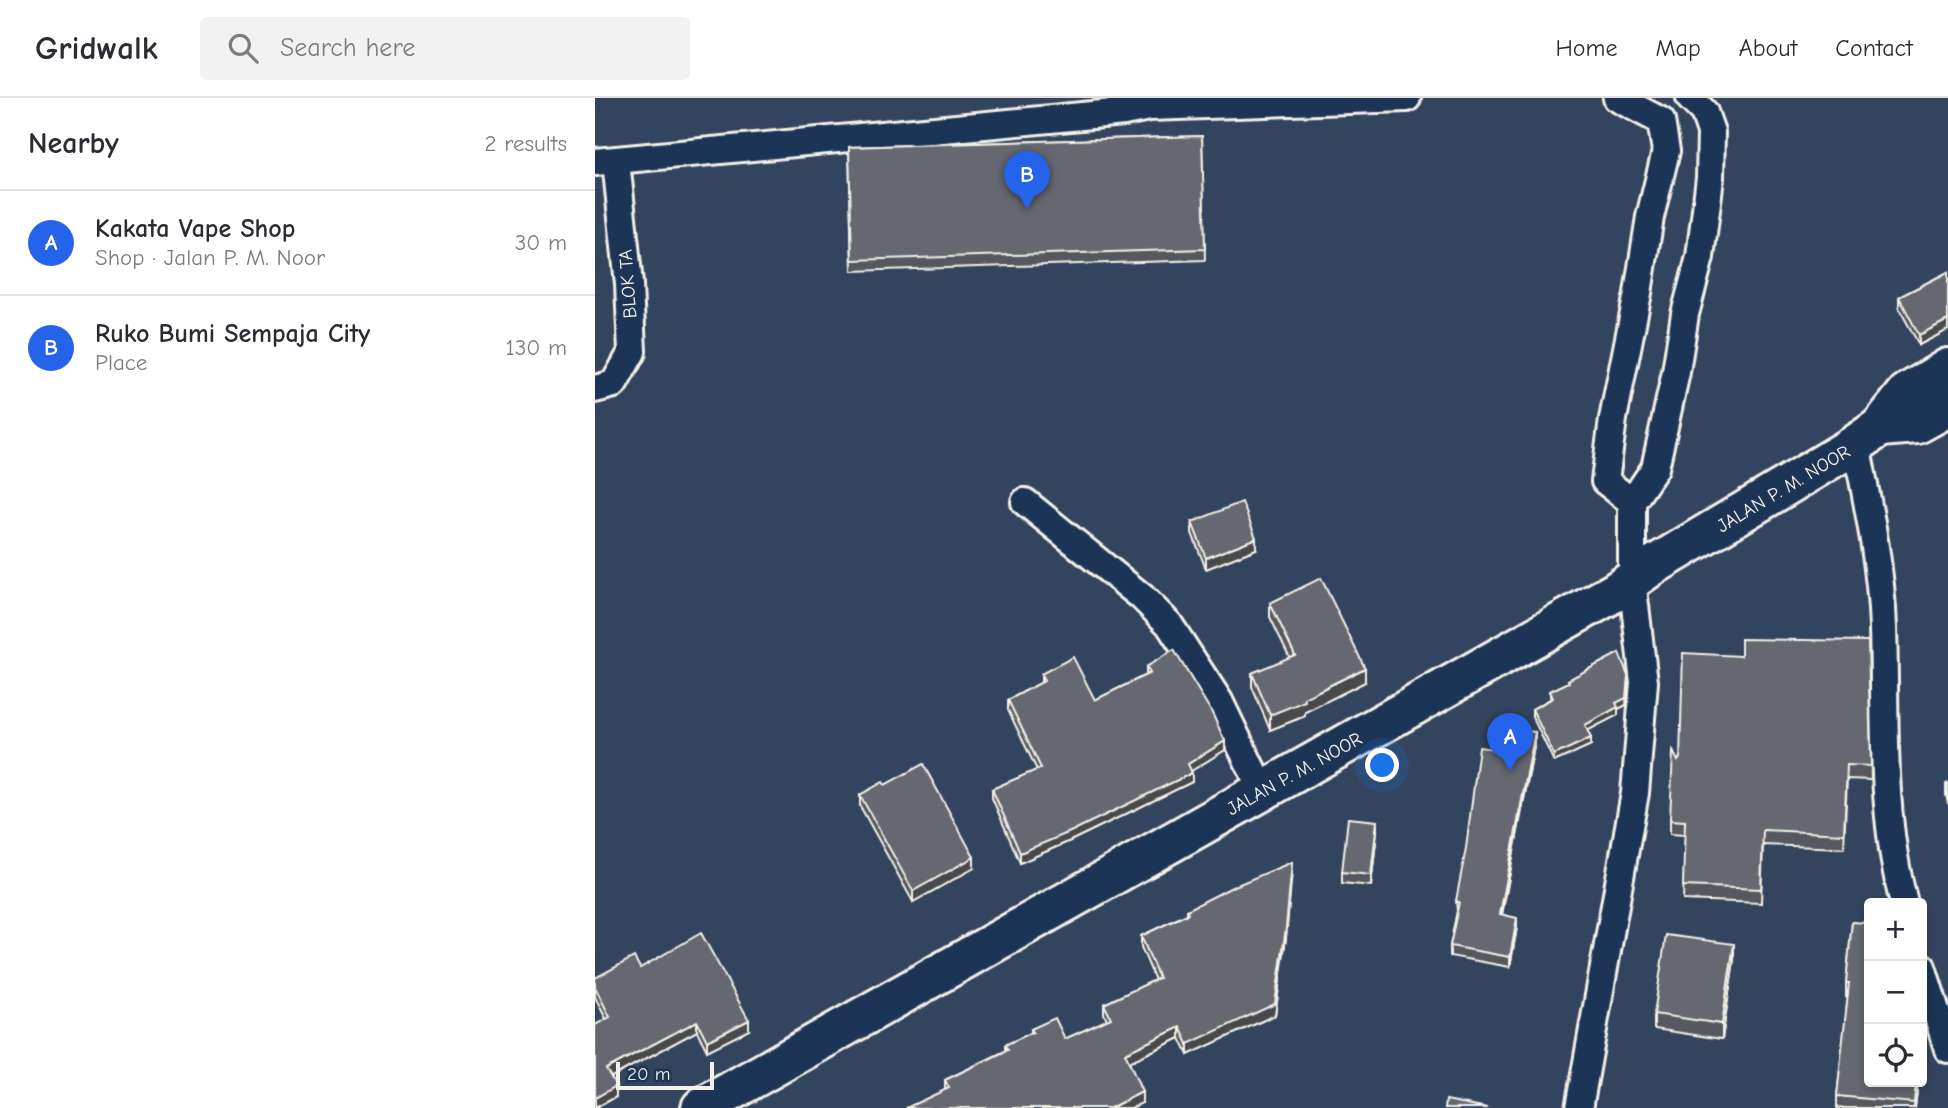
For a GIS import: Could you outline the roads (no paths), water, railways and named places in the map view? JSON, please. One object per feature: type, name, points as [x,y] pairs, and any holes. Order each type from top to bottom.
[{"type":"highway","name":"JALAN P. M. NOOR","points":[[701,1108],[1615,592],[1868,436],[1907,393],[1948,368]]},
{"type":"highway","name":"JALAN P. M. NOOR","points":[[1868,436],[1917,424],[1948,407]]},
{"type":"street","points":[[605,162],[1149,107],[1407,98]]},
{"type":"street","points":[[1617,98],[1668,109],[1666,151],[1650,218],[1613,419],[1605,481],[1632,502]]},
{"type":"street","points":[[1579,1108],[1635,793],[1644,682],[1632,580],[1632,502],[1655,468],[1676,372],[1685,314],[1700,257],[1710,178],[1711,132],[1704,112],[1690,98]]},
{"type":"street","name":"BLOK TA","points":[[595,389],[614,384],[632,352],[629,284],[605,162]]},
{"type":"street","points":[[1868,436],[1883,626],[1883,728],[1888,820],[1903,898]]},
{"type":"street","points":[[1025,502],[1142,597],[1169,624],[1219,701],[1262,790]]},
{"type":"street","points":[[1927,983],[1948,1049]]},
{"type":"place","name":"Ruko Bumi Sempaja City","points":[[1027,209]]},
{"type":"place","name":"Kakata Vape Shop","points":[[1510,771]]}]
